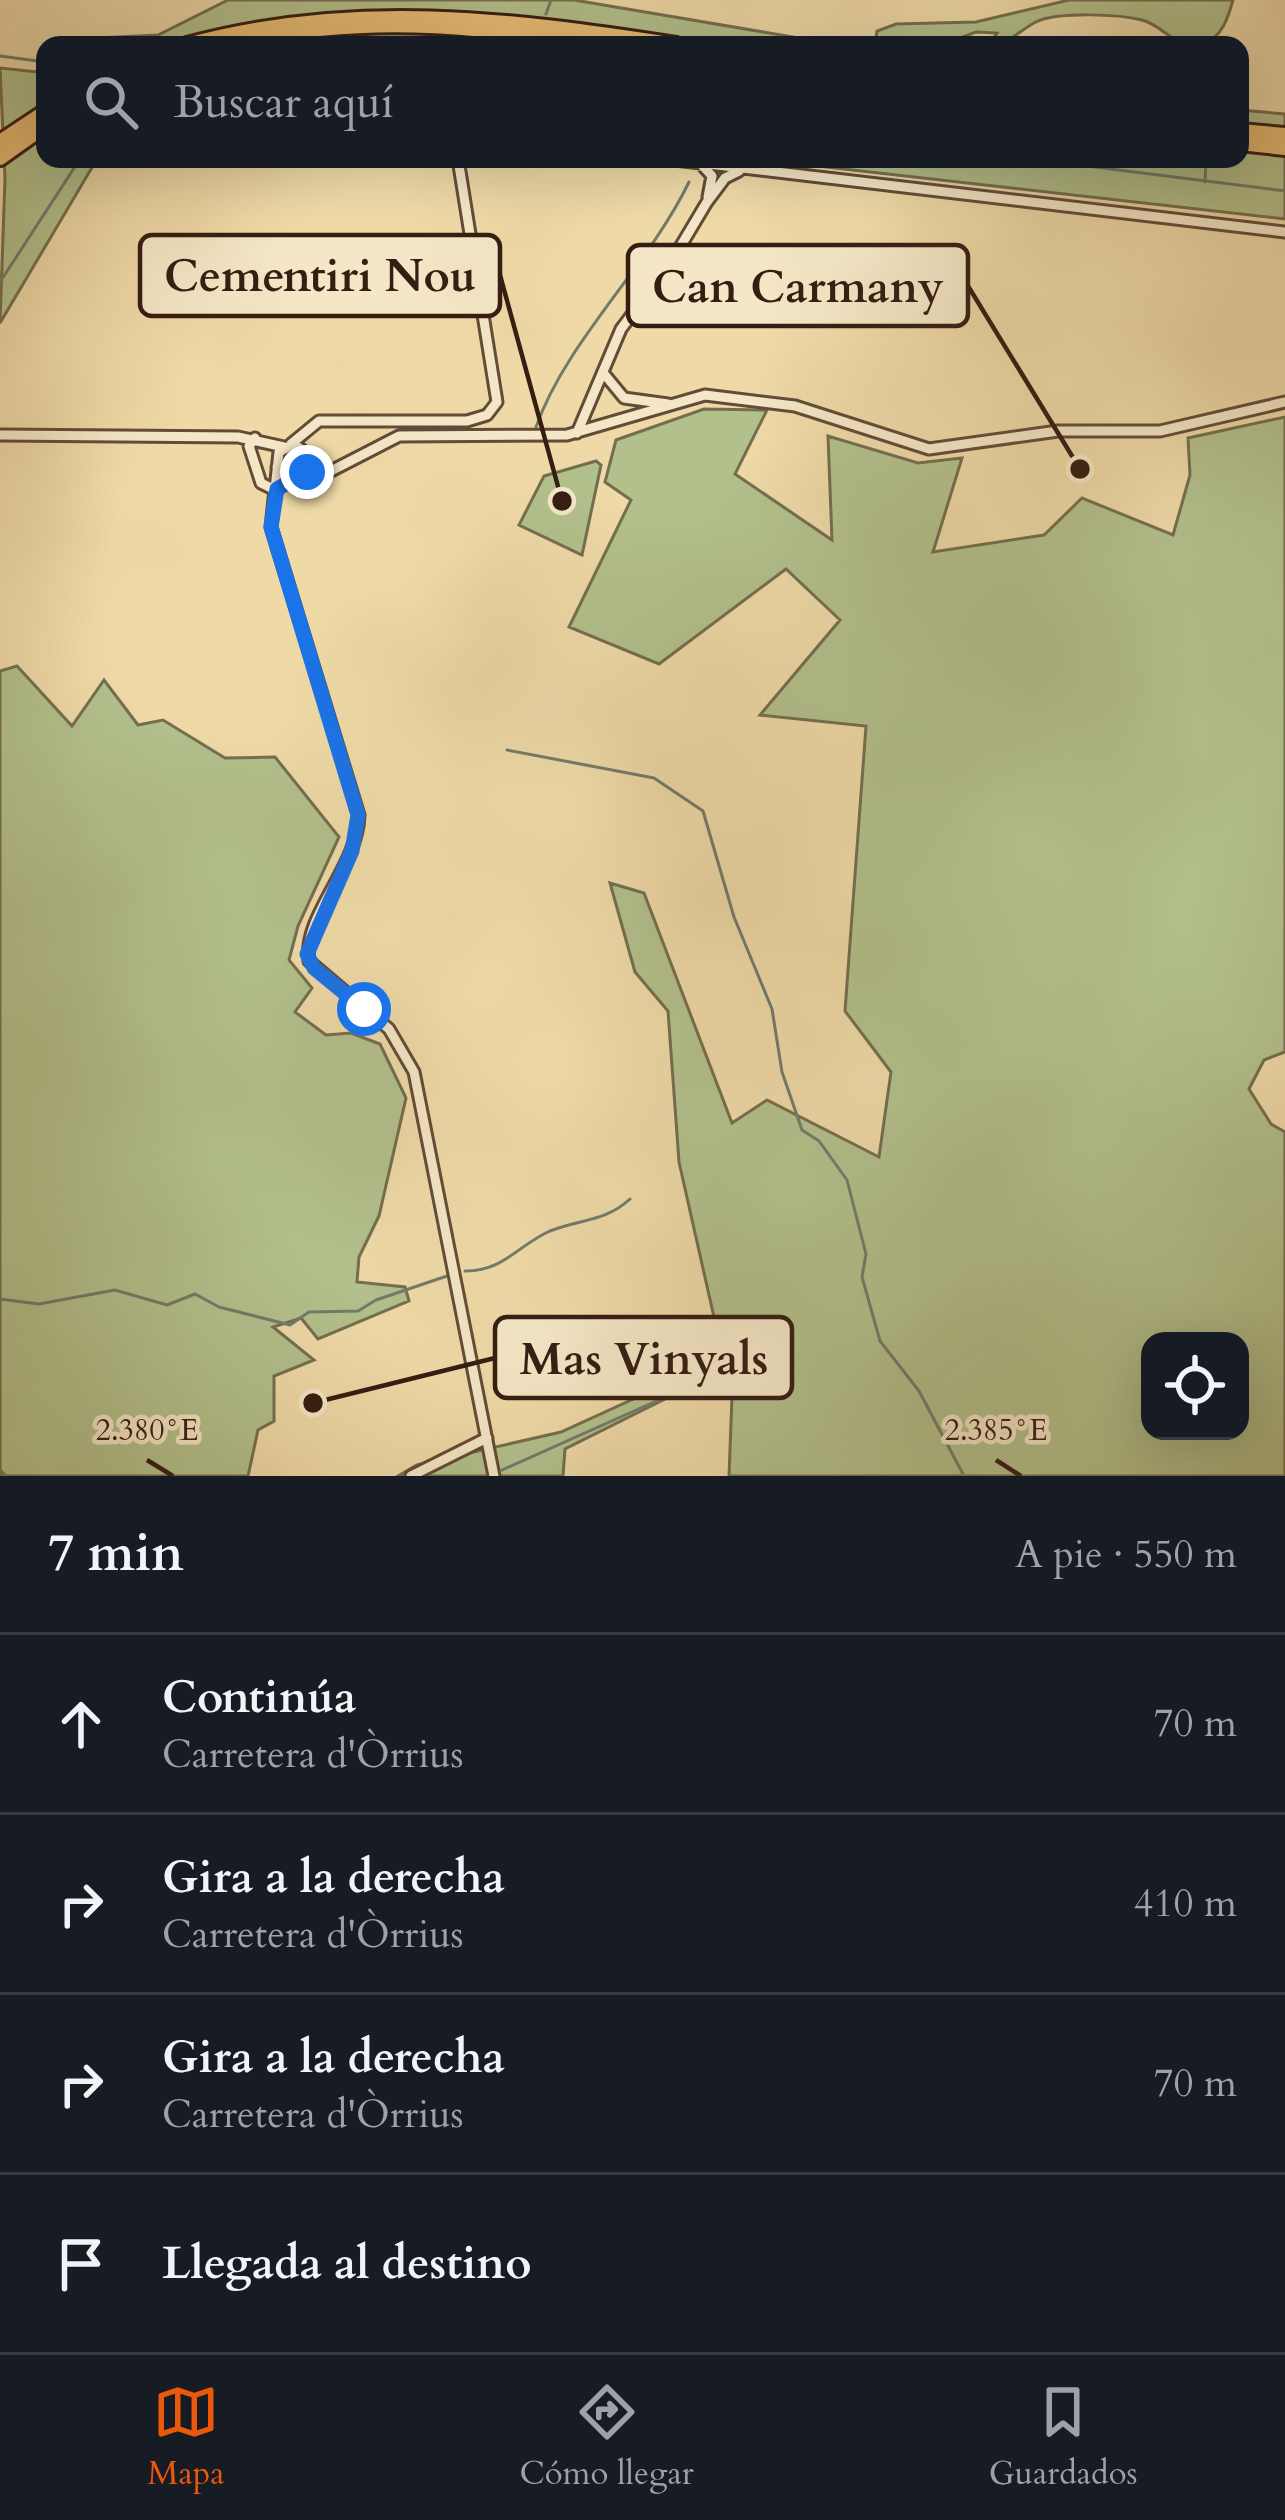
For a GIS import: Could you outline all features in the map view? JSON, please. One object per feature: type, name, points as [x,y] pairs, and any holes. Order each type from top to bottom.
[{"type":"highway","points":[[239,36],[302,18],[414,11],[493,17],[617,36]]},
{"type":"highway","points":[[277,36],[404,23],[538,36]]},
{"type":"highway","points":[[0,142],[36,118]]},
{"type":"highway","points":[[0,158],[36,132]]},
{"type":"highway","points":[[1249,132],[1285,135]]},
{"type":"highway","points":[[1249,144],[1285,148]]},
{"type":"street","points":[[459,168],[497,402],[487,415],[467,421],[334,420],[311,425],[277,463],[271,527],[358,815],[352,851],[307,954],[314,968],[388,1029],[414,1072],[494,1476]]},
{"type":"street","points":[[705,168],[712,176],[707,202]]},
{"type":"street","points":[[727,168],[1285,232]]},
{"type":"street","points":[[577,433],[596,398],[621,329],[670,264],[707,202],[725,178],[740,170]]},
{"type":"street","points":[[605,375],[624,398],[668,404]]},
{"type":"street","points":[[259,440],[250,446],[261,483],[271,488],[329,472],[399,436],[577,433],[705,395],[754,398],[929,449],[1058,430],[1160,430],[1285,402]]},
{"type":"street","points":[[592,428],[598,417],[596,398]]},
{"type":"street","points":[[298,477],[308,452],[311,425]]},
{"type":"street","points":[[0,435],[259,440],[308,452],[328,465],[344,463]]},
{"type":"street","points":[[259,440],[277,463],[298,477]]},
{"type":"street","points":[[411,1476],[487,1438]]},
{"type":"green space","points":[[228,0],[574,0],[787,36],[138,36],[158,35]]},
{"type":"green space","points":[[1069,0],[1233,0],[1215,36],[1170,36],[1142,20],[1090,15],[1038,21],[1015,36],[976,32],[876,36],[877,31],[896,24],[976,22]]},
{"type":"green space","points":[[0,68],[36,72],[36,168],[92,168],[0,323],[5,178]]},
{"type":"green space","points":[[1249,111],[1285,114],[1285,219],[835,168],[1249,168]]},
{"type":"green space","points":[[704,409],[767,410],[735,474],[832,540],[828,436],[918,463],[962,458],[933,552],[1044,535],[1082,498],[1173,535],[1190,475],[1188,438],[1285,417],[1285,1052],[1264,1060],[1249,1089],[1271,1124],[1285,1132],[1285,1476],[729,1476],[732,1397],[679,1162],[668,1011],[635,972],[610,883],[644,893],[732,1123],[767,1100],[879,1157],[891,1072],[845,1011],[866,726],[760,715],[840,620],[786,569],[659,664],[569,627],[631,500],[605,482],[616,440]]},
{"type":"green space","points":[[596,461],[601,465],[582,555],[519,525],[544,476]]},
{"type":"green space","points":[[17,666],[72,726],[104,680],[138,725],[163,720],[225,758],[275,757],[339,837],[298,926],[289,960],[312,988],[295,1012],[326,1035],[351,1033],[380,1044],[406,1098],[379,1216],[359,1257],[357,1282],[405,1287],[409,1301],[318,1339],[301,1318],[273,1327],[314,1360],[274,1376],[274,1421],[258,1430],[248,1476],[0,1476],[0,671]]},
{"type":"green space","points":[[675,1380],[679,1392],[565,1449],[563,1476],[398,1476],[417,1465],[561,1432]]},
{"type":"waterway","points":[[546,14],[551,0]]},
{"type":"waterway","points":[[0,56],[36,61]]},
{"type":"waterway","points":[[0,282],[74,168]]},
{"type":"waterway","points":[[1102,168],[1285,191]]},
{"type":"waterway","points":[[1205,182],[1206,168]]},
{"type":"waterway","points":[[536,427],[567,364],[652,244],[689,182]]},
{"type":"waterway","points":[[507,750],[654,778],[703,811],[734,917],[772,1009],[782,1072],[802,1130],[819,1141],[847,1180],[866,1254],[862,1277],[880,1341],[919,1391],[964,1476]]},
{"type":"waterway","points":[[465,1271],[490,1267],[550,1231],[602,1216],[630,1199]]},
{"type":"waterway","points":[[0,1299],[39,1304],[115,1290],[167,1305],[195,1294],[219,1307],[290,1325],[309,1312],[358,1311],[376,1300],[447,1276]]},
{"type":"waterway","points":[[502,1470],[681,1390],[693,1362]]},
{"type":"waterway","points":[[0,1470],[6,1476]]},
{"type":"place","name":"Can Carmany","points":[[1080,469]]},
{"type":"place","name":"Cementiri Nou","points":[[562,501]]},
{"type":"place","name":"Mas Vinyals","points":[[313,1403]]},
{"type":"route","points":[[307,472],[277,489],[271,527],[358,815],[357,838],[310,937],[307,954],[314,968],[364,1009]]}]
